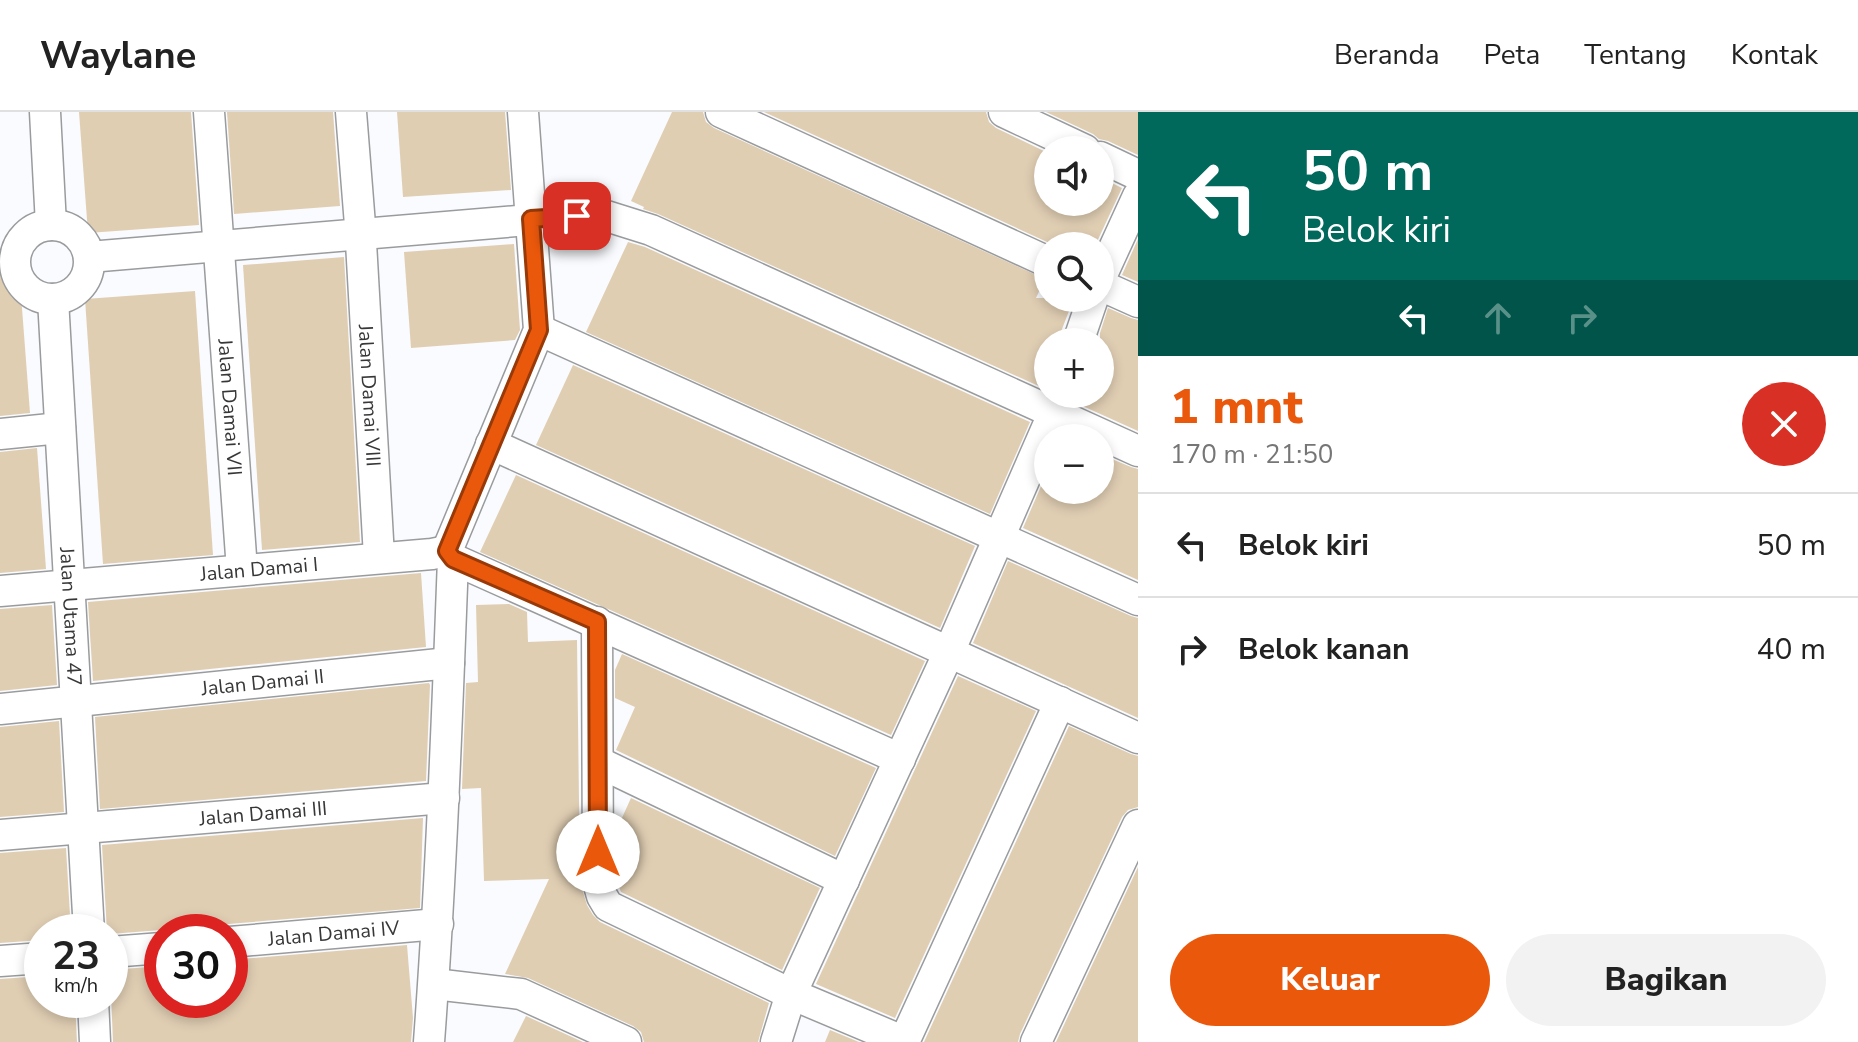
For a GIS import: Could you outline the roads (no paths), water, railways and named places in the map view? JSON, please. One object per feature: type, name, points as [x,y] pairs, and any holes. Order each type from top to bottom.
[{"type":"street","points":[[45,112],[51,225]]},
{"type":"street","name":"Jalan Damai VII","points":[[209,112],[242,570]]},
{"type":"street","name":"Jalan Damai VIII","points":[[351,112],[379,557]]},
{"type":"street","points":[[429,1042],[444,798],[450,555],[491,444],[539,330],[523,112]]},
{"type":"street","points":[[721,112],[1034,256]]},
{"type":"street","points":[[1004,112],[1041,120],[1064,136]]},
{"type":"street","points":[[1114,164],[1138,175]]},
{"type":"street","points":[[1114,248],[1138,196]]},
{"type":"street","points":[[89,257],[600,214],[651,230],[1034,394]]},
{"type":"street","points":[[51,225],[72,230],[80,237],[89,257],[84,281],[65,297],[53,299],[41,298],[30,292],[8,272],[17,249],[30,232],[51,225]]},
{"type":"street","points":[[1114,291],[1138,302]]},
{"type":"street","name":"Jalan Utama 47","points":[[53,299],[88,914]]},
{"type":"street","points":[[539,330],[1138,600]]},
{"type":"street","points":[[776,1042],[791,994],[949,652],[1055,408]]},
{"type":"street","points":[[1064,408],[1138,451]]},
{"type":"street","points":[[0,434],[60,428]]},
{"type":"street","points":[[491,444],[1138,738]]},
{"type":"street","points":[[450,555],[900,759]]},
{"type":"street","name":"Jalan Damai I","points":[[0,591],[379,557],[450,555]]},
{"type":"street","points":[[597,622],[598,882],[608,906],[791,994],[904,1042],[1060,702]]},
{"type":"street","name":"Jalan Damai II","points":[[0,709],[449,663]]},
{"type":"street","points":[[598,762],[844,880]]},
{"type":"street","name":"Jalan Damai III","points":[[0,835],[444,798]]},
{"type":"street","points":[[1036,1042],[1138,825]]},
{"type":"street","name":"Jalan Damai IV","points":[[248,940],[438,924]]},
{"type":"street","points":[[0,961],[24,959]]},
{"type":"street","points":[[434,984],[521,994],[626,1042]]},
{"type":"street","points":[[94,1018],[95,1042]]}]
